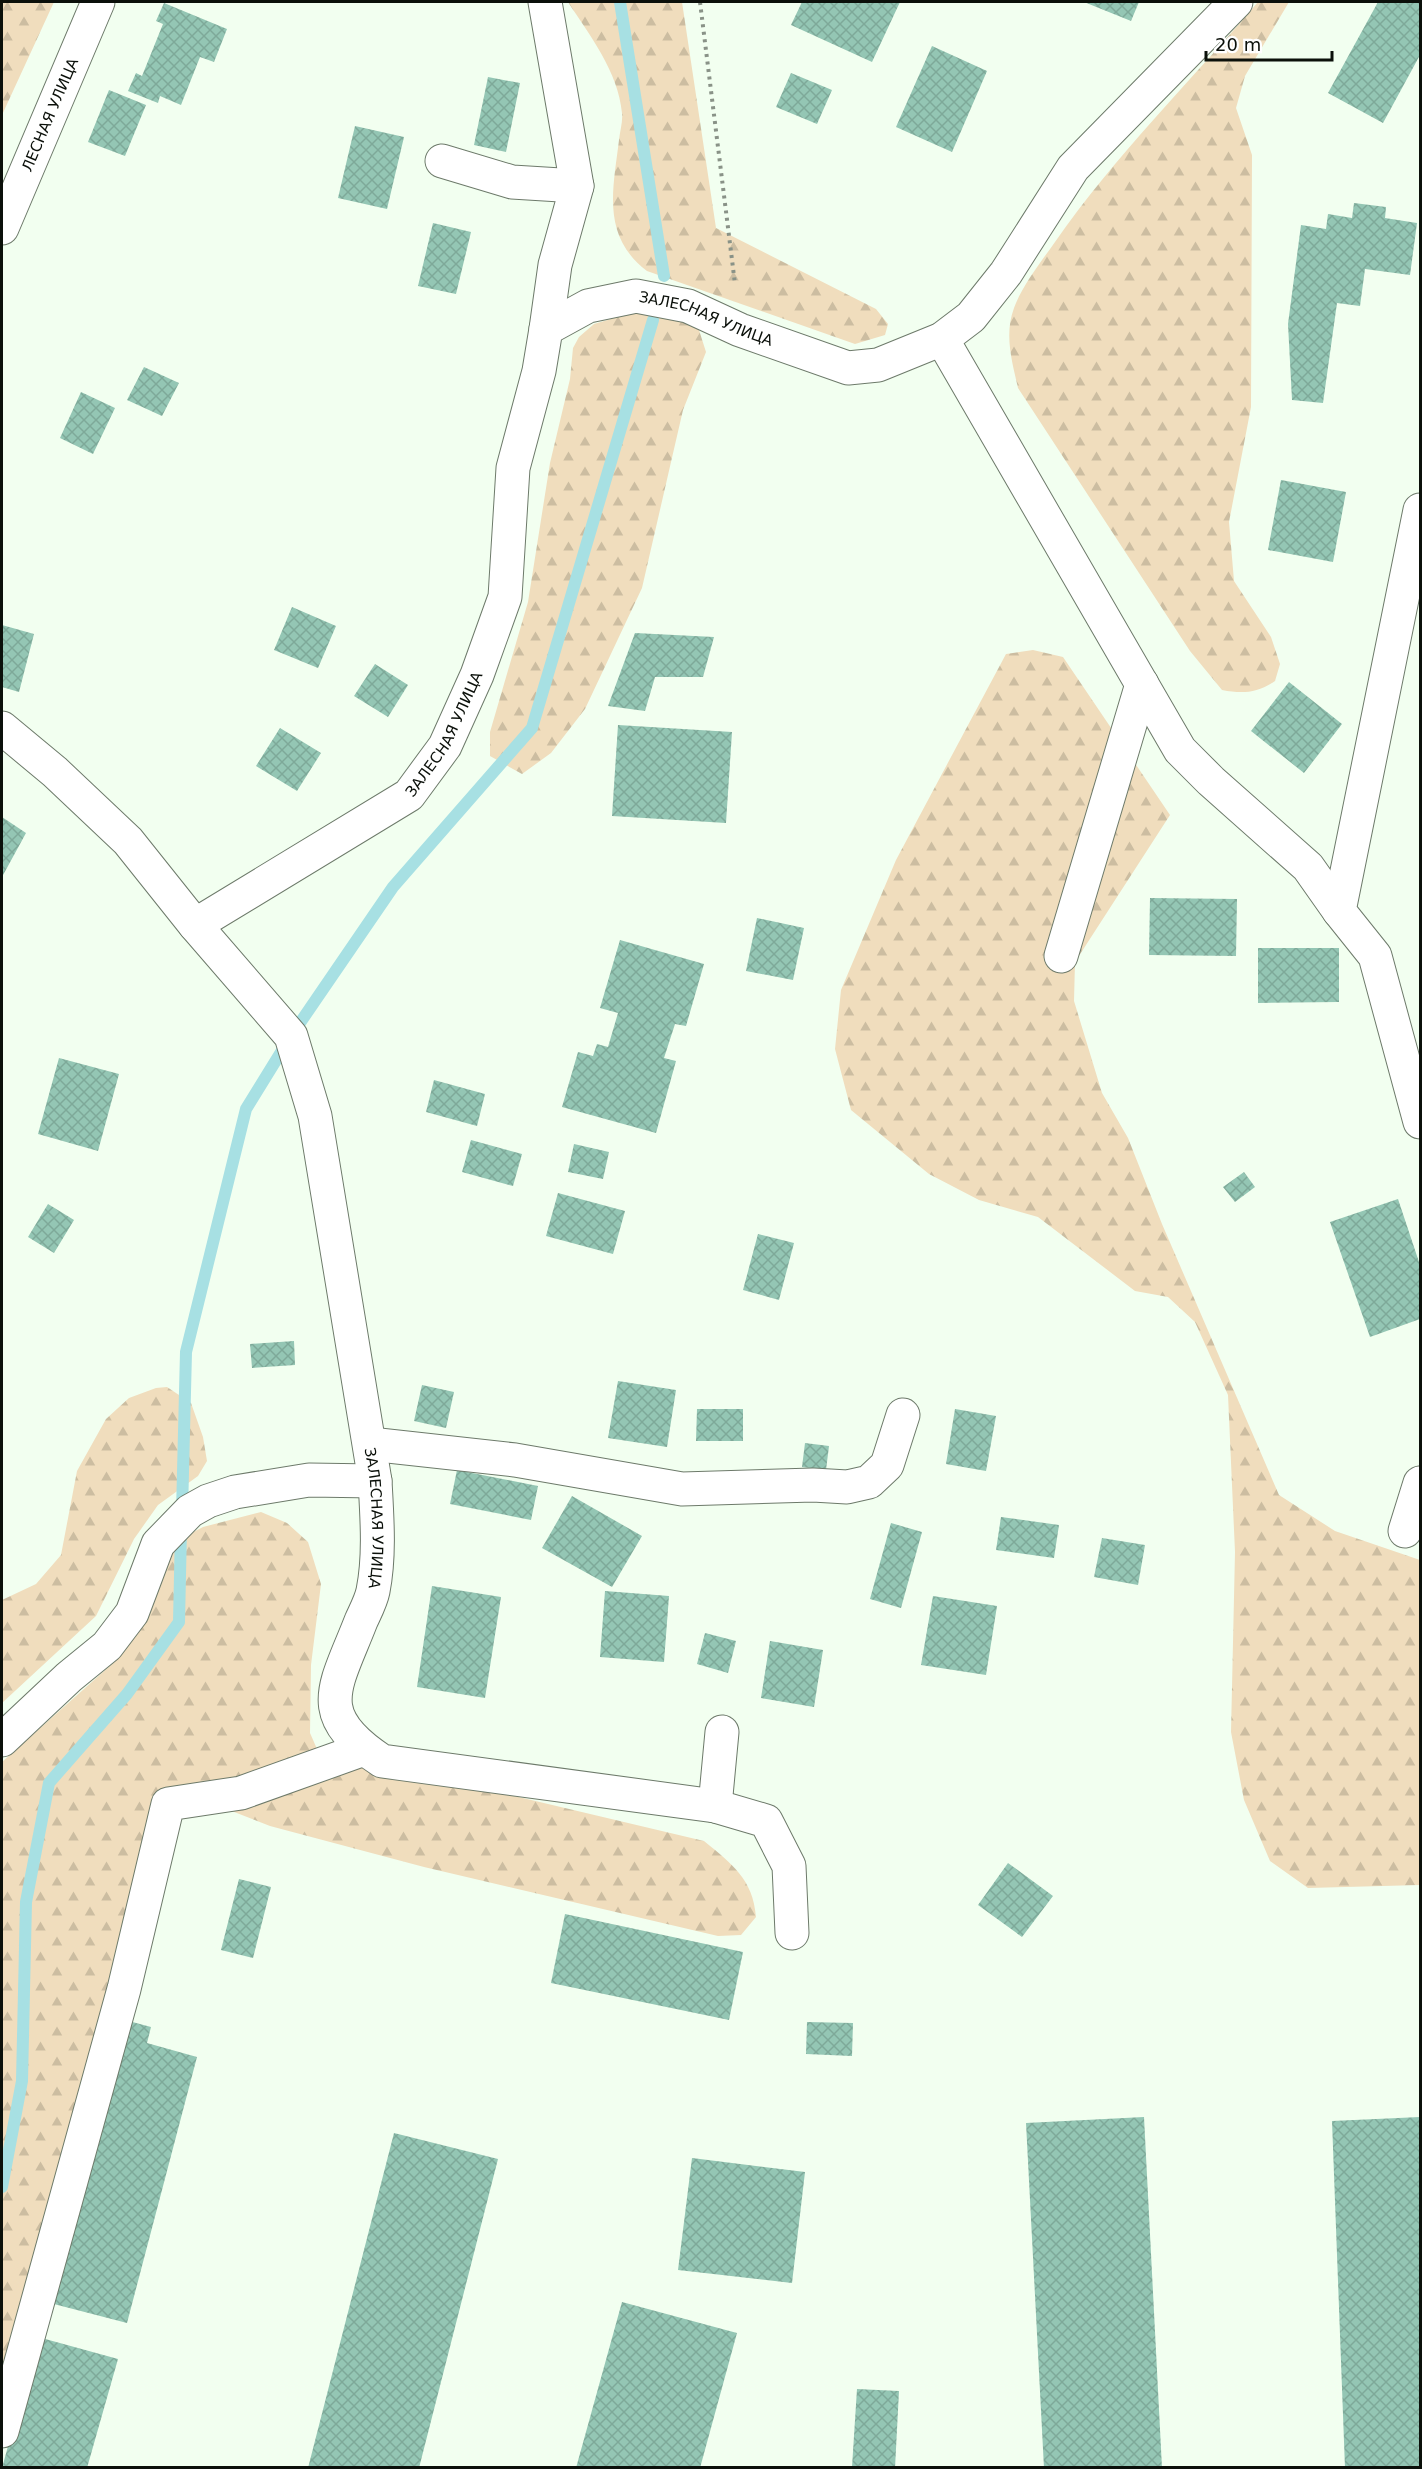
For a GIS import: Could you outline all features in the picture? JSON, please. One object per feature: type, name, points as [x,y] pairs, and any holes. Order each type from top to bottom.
[{"type":"street","name":"ЛЕСНАЯ УЛИЦА","points":[[2,228],[98,2]]},
{"type":"street","points":[[544,2],[577,186],[555,265],[546,329]]},
{"type":"street","name":"ЗАЛЕСНАЯ УЛИЦА","points":[[195,925],[409,795],[445,747],[477,675],[505,597],[513,468],[539,371],[546,329],[588,306],[636,296],[688,306],[740,330],[848,368],[878,365],[942,339],[971,317],[1006,273],[1073,168],[1236,2]]},
{"type":"street","points":[[442,162],[512,182],[577,186]]},
{"type":"street","points":[[942,339],[1180,750],[1211,781],[1308,867],[1375,956],[1420,1122]]},
{"type":"street","points":[[1339,911],[1420,510]]},
{"type":"street","points":[[1061,956],[1142,684]]},
{"type":"street","name":"ЗАЛЕСНАЯ УЛИЦА","points":[[2,728],[55,772],[128,841],[195,925],[291,1036],[315,1116],[375,1481],[378,1528],[372,1592],[333,1691],[341,1727],[364,1749],[382,1761],[715,1806],[766,1821],[783,1850],[789,1866],[792,1933]]},
{"type":"street","points":[[370,1444],[515,1460],[682,1489],[813,1485],[847,1487],[869,1482],[887,1466],[903,1415]]},
{"type":"street","points":[[2,1740],[69,1677],[107,1646],[132,1613],[158,1544],[190,1511],[207,1501],[235,1492],[309,1480],[375,1481]]},
{"type":"street","points":[[1405,1531],[1420,1483]]},
{"type":"street","points":[[715,1806],[722,1732]]},
{"type":"street","points":[[2,2431],[124,1989],[168,1804],[241,1793],[364,1749]]},
{"type":"path","points":[[700,2],[740,330]]},
{"type":"green space","points":[[2,2],[54,2],[2,115]]},
{"type":"green space","points":[[568,2],[682,2],[716,228],[876,309],[888,324],[885,335],[855,344],[647,271],[632,257],[622,243],[613,211],[614,177],[622,119],[619,98],[602,54]]},
{"type":"green space","points":[[1258,2],[1289,2],[1245,76],[1236,108],[1252,155],[1251,407],[1229,522],[1234,581],[1271,637],[1280,664],[1275,681],[1250,692],[1237,692],[1222,690],[1190,651],[1018,388],[1009,338],[1011,318],[1022,290],[1078,211],[1127,150]]},
{"type":"green space","points":[[628,314],[658,314],[691,322],[699,330],[706,352],[683,410],[642,588],[585,709],[551,753],[522,774],[490,756],[490,732],[528,602],[550,463],[570,379],[573,348],[579,337],[594,324]]},
{"type":"green space","points":[[1033,650],[1063,657],[1170,815],[1075,962],[1074,1001],[1102,1093],[1128,1138],[1162,1224],[1279,1495],[1335,1531],[1420,1560],[1420,1885],[1308,1888],[1270,1861],[1244,1800],[1231,1732],[1235,1552],[1228,1395],[1195,1322],[1168,1297],[1135,1291],[1038,1217],[979,1200],[929,1174],[851,1110],[835,1049],[841,990],[896,860],[1006,654]]},
{"type":"green space","points":[[167,1387],[191,1403],[203,1437],[207,1461],[198,1476],[158,1505],[134,1539],[96,1616],[2,1703],[2,1600],[36,1584],[61,1555],[77,1471],[106,1419],[129,1398],[156,1388]]},
{"type":"green space","points":[[261,1512],[287,1523],[308,1542],[321,1584],[311,1665],[310,1733],[317,1749],[704,1841],[724,1857],[746,1882],[751,1892],[756,1917],[741,1935],[718,1936],[424,1867],[270,1826],[183,1792],[2,2399],[2,1762],[112,1664],[143,1615],[174,1542],[203,1527]]},
{"type":"building","points":[[802,2],[900,2],[872,62],[791,25]]},
{"type":"building","points":[[1084,2],[1139,2],[1131,21]]},
{"type":"building","points":[[1378,2],[1420,2],[1420,55],[1383,123],[1328,93]]},
{"type":"building","points":[[164,3],[227,29],[214,62],[200,57],[181,105],[160,96],[158,103],[128,91],[136,73],[142,76],[163,24],[156,21]]},
{"type":"building","points":[[932,46],[987,71],[952,152],[896,127]]},
{"type":"building","points":[[791,73],[832,90],[817,124],[776,107]]},
{"type":"building","points":[[488,77],[520,83],[506,152],[474,145]]},
{"type":"building","points":[[109,90],[146,105],[125,156],[88,142]]},
{"type":"building","points":[[355,126],[404,137],[387,209],[338,198]]},
{"type":"building","points":[[1354,203],[1386,207],[1385,218],[1417,223],[1410,275],[1365,269],[1360,306],[1337,303],[1323,403],[1292,400],[1288,324],[1301,225],[1326,229],[1328,214],[1352,218]]},
{"type":"building","points":[[433,223],[471,232],[456,294],[418,286]]},
{"type":"building","points":[[144,367],[179,383],[162,416],[127,400]]},
{"type":"building","points":[[81,392],[115,408],[93,454],[60,438]]},
{"type":"building","points":[[1281,480],[1346,492],[1333,562],[1268,550]]},
{"type":"building","points":[[292,607],[336,626],[318,668],[274,650]]},
{"type":"building","points":[[2,625],[34,634],[19,692],[2,687]]},
{"type":"building","points":[[635,633],[714,637],[703,677],[655,677],[645,711],[608,706]]},
{"type":"building","points":[[375,664],[408,685],[388,717],[354,696]]},
{"type":"building","points":[[1289,682],[1342,724],[1304,773],[1251,731]]},
{"type":"building","points":[[618,725],[732,732],[726,823],[612,816]]},
{"type":"building","points":[[280,728],[321,753],[297,791],[256,766]]},
{"type":"building","points":[[2,817],[26,833],[2,877]]},
{"type":"building","points":[[1150,898],[1237,899],[1236,956],[1149,955]]},
{"type":"building","points":[[757,918],[804,928],[793,980],[746,971]]},
{"type":"building","points":[[620,940],[704,964],[686,1026],[675,1024],[664,1058],[676,1061],[656,1133],[562,1107],[578,1052],[593,1056],[597,1044],[608,1047],[618,1013],[600,1008]]},
{"type":"building","points":[[1258,948],[1339,948],[1339,1002],[1258,1003]]},
{"type":"building","points":[[59,1058],[119,1074],[98,1151],[38,1134]]},
{"type":"building","points":[[434,1080],[485,1094],[477,1126],[426,1112]]},
{"type":"building","points":[[471,1140],[522,1154],[513,1186],[462,1172]]},
{"type":"building","points":[[574,1144],[609,1152],[603,1179],[568,1172]]},
{"type":"building","points":[[1244,1172],[1255,1187],[1235,1202],[1223,1187]]},
{"type":"building","points":[[558,1193],[625,1211],[613,1254],[546,1236]]},
{"type":"building","points":[[1398,1199],[1420,1265],[1420,1319],[1370,1337],[1330,1222]]},
{"type":"building","points":[[48,1204],[74,1220],[54,1253],[28,1237]]},
{"type":"building","points":[[758,1234],[794,1243],[779,1300],[743,1290]]},
{"type":"building","points":[[294,1341],[295,1365],[252,1368],[250,1344]]},
{"type":"building","points":[[618,1381],[676,1390],[667,1447],[608,1438]]},
{"type":"building","points":[[422,1385],[454,1392],[446,1428],[414,1421]]},
{"type":"building","points":[[697,1409],[743,1409],[743,1441],[696,1441]]},
{"type":"building","points":[[955,1409],[996,1416],[986,1471],[946,1464]]},
{"type":"building","points":[[805,1443],[829,1446],[826,1470],[802,1467]]},
{"type":"building","points":[[457,1470],[538,1486],[531,1520],[450,1504]]},
{"type":"building","points":[[572,1496],[642,1536],[612,1587],[542,1548]]},
{"type":"building","points":[[1001,1517],[1059,1525],[1054,1558],[996,1550]]},
{"type":"building","points":[[891,1523],[922,1532],[901,1608],[870,1599]]},
{"type":"building","points":[[1102,1538],[1145,1545],[1138,1585],[1094,1577]]},
{"type":"building","points":[[432,1586],[501,1597],[485,1698],[417,1687]]},
{"type":"building","points":[[605,1591],[669,1596],[664,1662],[600,1657]]},
{"type":"building","points":[[933,1596],[997,1606],[986,1675],[921,1665]]},
{"type":"building","points":[[705,1633],[736,1641],[728,1673],[697,1664]]},
{"type":"building","points":[[770,1641],[823,1650],[814,1707],[761,1698]]},
{"type":"building","points":[[1008,1863],[1053,1896],[1022,1937],[978,1905]]},
{"type":"building","points":[[239,1879],[271,1887],[253,1958],[221,1950]]},
{"type":"building","points":[[565,1914],[743,1952],[729,2020],[551,1983]]},
{"type":"building","points":[[125,2020],[151,2027],[147,2043],[197,2057],[127,2323],[50,2303]]},
{"type":"building","points":[[807,2022],[853,2023],[852,2056],[806,2054]]},
{"type":"building","points":[[1144,2117],[1162,2468],[1044,2468],[1026,2123]]},
{"type":"building","points":[[1420,2117],[1420,2468],[1345,2468],[1332,2121]]},
{"type":"building","points":[[394,2133],[498,2159],[419,2468],[308,2468]]},
{"type":"building","points":[[692,2158],[805,2172],[792,2283],[678,2270]]},
{"type":"building","points":[[622,2302],[737,2333],[700,2468],[576,2468]]},
{"type":"building","points":[[38,2337],[118,2359],[87,2468],[2,2468]]},
{"type":"building","points":[[857,2389],[899,2391],[895,2468],[852,2467]]},
{"type":"waterway","points":[[620,2],[664,276]]},
{"type":"waterway","points":[[182,1512],[186,1352],[246,1109],[291,1036],[393,887],[532,728],[653,320]]},
{"type":"waterway","points":[[2,2187],[22,2081],[26,1902],[49,1783],[127,1694],[179,1622],[181,1529]]}]
